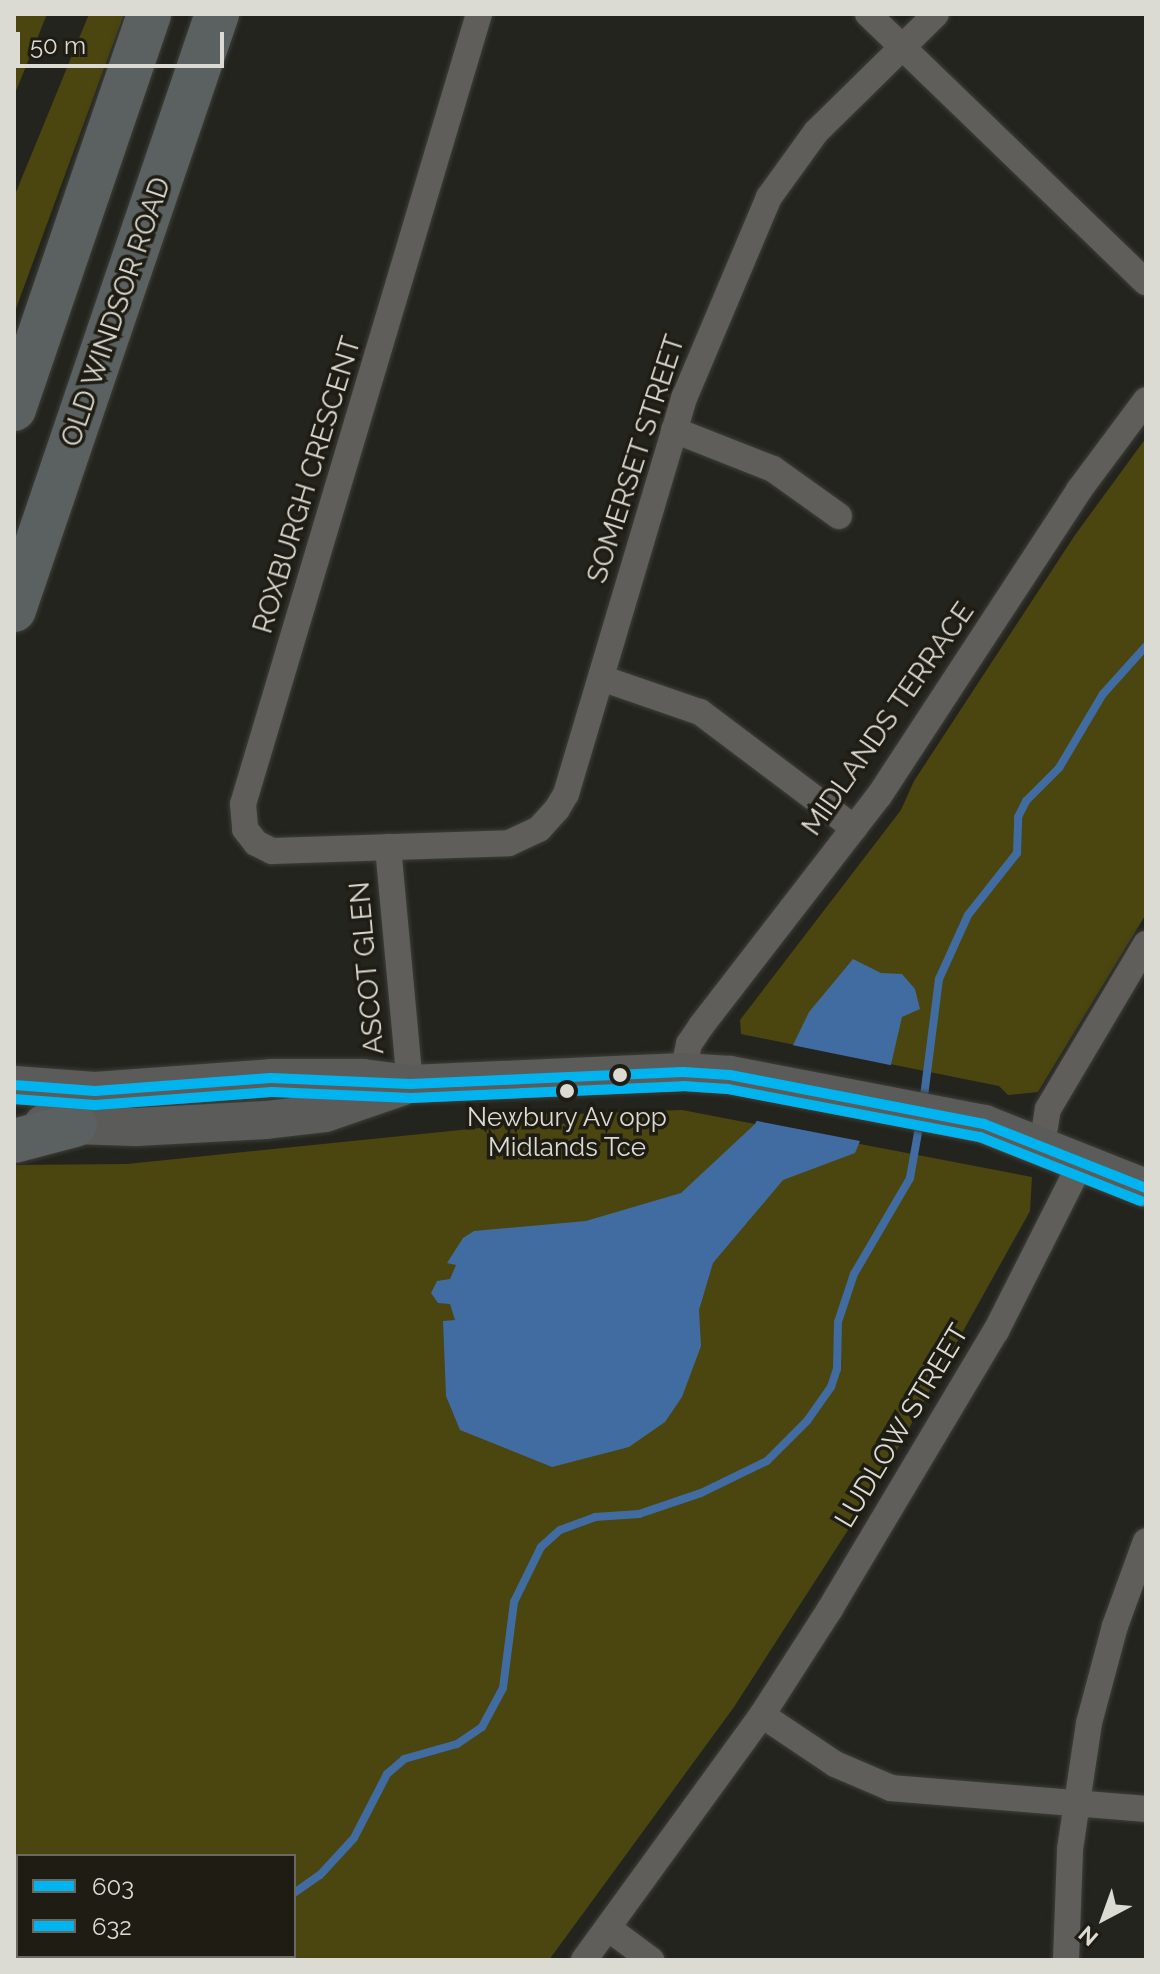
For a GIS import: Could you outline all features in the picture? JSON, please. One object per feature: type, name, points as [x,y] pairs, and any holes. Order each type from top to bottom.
[{"type":"highway","points":[[14,409],[149,14]]},
{"type":"highway","name":"OLD WINDSOR ROAD","points":[[14,610],[217,14]]},
{"type":"highway","points":[[14,1141],[75,1125]]},
{"type":"main road","points":[[14,1085],[95,1091],[313,1077],[410,1084],[683,1072],[730,1075],[984,1124],[1146,1188]]},
{"type":"main road","points":[[14,1123],[202,1125],[325,1113],[410,1084]]},
{"type":"main road","points":[[984,1124],[1013,1120],[1045,1127],[1146,1164]]},
{"type":"street","name":"ROXBURGH CRESCENT","points":[[388,847],[272,851],[250,837],[241,814],[479,14]]},
{"type":"street","points":[[868,14],[1146,282]]},
{"type":"street","name":"SOMERSET STREET","points":[[388,847],[509,843],[539,829],[566,794],[674,430],[756,224],[782,175],[816,132],[903,50],[936,14]]},
{"type":"street","name":"MIDLANDS TERRACE","points":[[683,1072],[689,1044],[701,1026],[854,828],[921,735],[1079,490],[1146,400]]},
{"type":"street","points":[[674,430],[773,469],[839,516]]},
{"type":"street","points":[[601,678],[700,712],[854,828]]},
{"type":"street","name":"ASCOT GLEN","points":[[388,847],[410,1084]]},
{"type":"street","points":[[1045,1127],[1048,1109],[1146,944]]},
{"type":"street","name":"LUDLOW STREET","points":[[584,1960],[762,1715],[996,1331],[1082,1161]]},
{"type":"street","points":[[1066,1960],[1076,1805],[1101,1676],[1146,1541]]},
{"type":"street","points":[[762,1715],[835,1764],[891,1788],[1146,1809]]},
{"type":"street","points":[[608,1928],[651,1960]]},
{"type":"shaded area","points":[[14,14],[47,14],[14,96]]},
{"type":"shaded area","points":[[89,14],[124,14],[14,314],[14,197]]},
{"type":"shaded area","points":[[1146,438],[1146,914],[1038,1092],[1008,1095],[999,1086],[741,1034],[740,1020],[901,810],[914,781],[1075,535]]},
{"type":"shaded area","points":[[682,1110],[1032,1177],[1030,1211],[879,1482],[734,1707],[549,1960],[14,1960],[14,1165],[127,1164],[490,1127],[531,1115],[555,1113],[556,1124],[577,1123],[577,1114]]},
{"type":"water","points":[[853,959],[881,973],[902,974],[915,989],[920,1009],[902,1017],[890,1069],[855,1153],[783,1180],[713,1263],[699,1310],[701,1346],[682,1397],[665,1422],[629,1447],[552,1467],[460,1430],[446,1396],[443,1321],[455,1320],[450,1304],[438,1303],[431,1293],[437,1281],[450,1279],[456,1265],[447,1263],[463,1238],[474,1231],[586,1221],[681,1193],[755,1124],[809,1012]]},
{"type":"pier","points":[[787,1044],[895,1066],[865,1142],[752,1120]]},
{"type":"waterway","points":[[923,1104],[939,979],[968,915],[1017,853],[1018,817],[1026,801],[1059,768],[1103,694],[1146,646]]},
{"type":"waterway","points":[[296,1892],[320,1875],[354,1838],[387,1774],[404,1759],[457,1744],[482,1727],[503,1688],[514,1602],[541,1547],[560,1530],[595,1517],[639,1514],[701,1493],[767,1461],[807,1421],[831,1387],[837,1369],[838,1322],[854,1274],[910,1178],[920,1121]]},
{"type":"transit line","name":"603","points":[[14,1085],[95,1091],[271,1078],[410,1084],[683,1072],[730,1075],[984,1124],[1146,1188]]},
{"type":"transit line","name":"632","points":[[14,1099],[95,1105],[272,1092],[411,1098],[683,1086],[728,1089],[980,1137],[1141,1201]]},
{"type":"place","name":"Newbury Av opp Midlands Tce","points":[[567,1091]]}]
